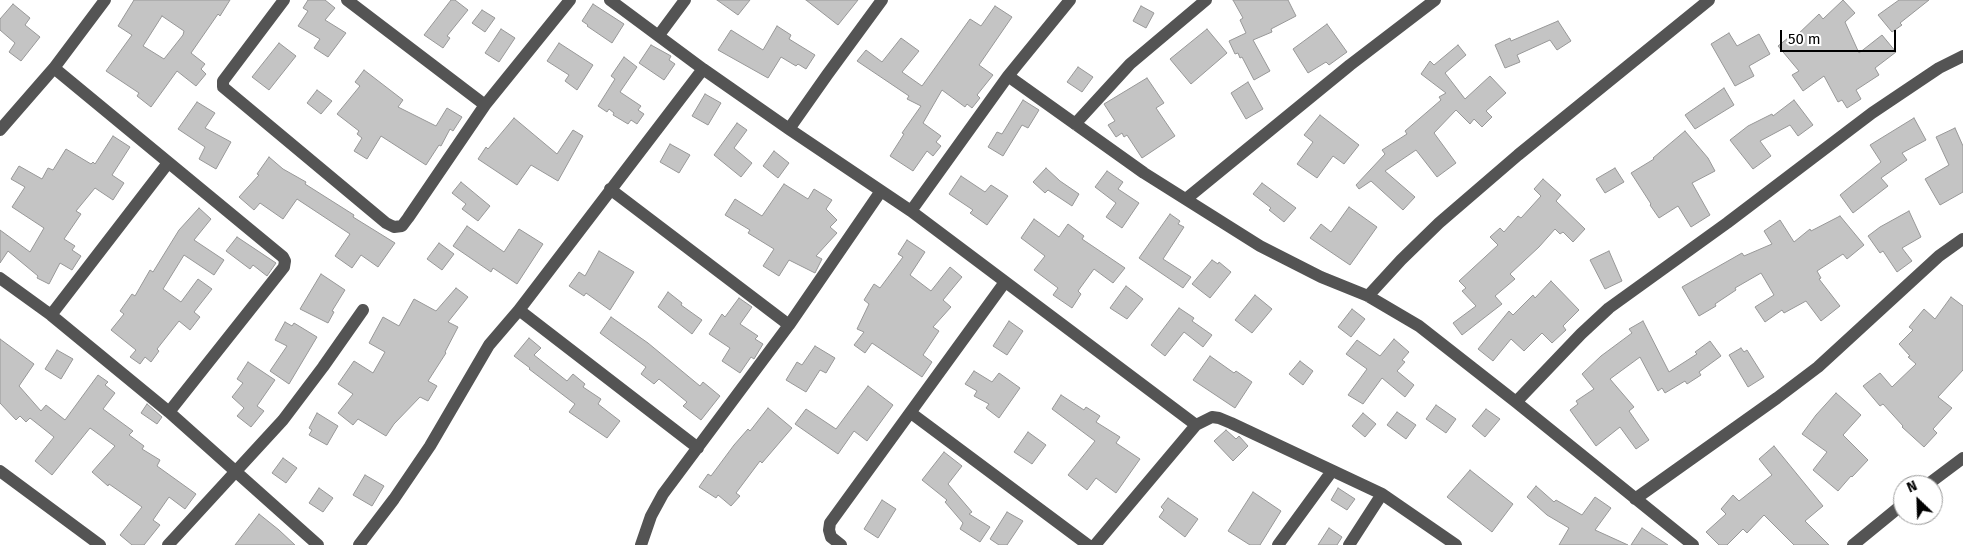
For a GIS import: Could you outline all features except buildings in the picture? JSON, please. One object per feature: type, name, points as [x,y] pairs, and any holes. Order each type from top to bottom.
[{"type":"street","points":[[0,130],[54,68],[105,0]]},
{"type":"street","points":[[284,0],[223,81],[223,87],[386,223],[394,227],[402,226],[485,105],[570,0]]},
{"type":"street","points":[[347,0],[485,105]]},
{"type":"street","points":[[610,0],[703,69],[911,211],[1196,425]]},
{"type":"street","points":[[659,35],[685,0]]},
{"type":"street","points":[[789,129],[882,0]]},
{"type":"street","points":[[911,211],[1008,76],[1070,0]]},
{"type":"street","points":[[1075,124],[1130,64],[1206,0]]},
{"type":"street","points":[[1186,199],[1350,65],[1435,0]]},
{"type":"street","points":[[1368,296],[1401,260],[1453,211],[1518,155],[1710,0]]},
{"type":"street","points":[[1516,402],[1581,334],[1609,308],[1727,223],[1872,113],[1939,68],[1963,56]]},
{"type":"street","points":[[54,68],[283,257],[285,261],[284,267],[169,412]]},
{"type":"street","points":[[359,545],[394,499],[430,446],[490,344],[519,310],[703,69]]},
{"type":"street","points":[[1008,76],[1144,173],[1260,246],[1321,278],[1368,296],[1419,326],[1693,545]]},
{"type":"street","points":[[51,315],[168,163]]},
{"type":"street","points":[[610,189],[789,325]]},
{"type":"street","points":[[641,545],[651,516],[663,494],[789,325],[881,192]]},
{"type":"street","points":[[1635,499],[1818,367],[1932,263],[1963,239]]},
{"type":"street","points":[[0,278],[51,315],[169,412],[318,545]]},
{"type":"street","points":[[841,545],[832,537],[828,530],[830,523],[1005,282]]},
{"type":"street","points":[[168,545],[283,420],[363,310]]},
{"type":"street","points":[[519,310],[698,448]]},
{"type":"street","points":[[911,414],[1088,545]]},
{"type":"street","points":[[1095,545],[1196,425],[1212,418],[1219,418],[1382,494],[1456,545]]},
{"type":"street","points":[[1941,475],[1963,458]]},
{"type":"street","points":[[0,471],[100,545]]},
{"type":"street","points":[[1278,545],[1332,471]]},
{"type":"street","points":[[1349,545],[1382,494]]},
{"type":"street","points":[[1853,545],[1893,512]]}]
